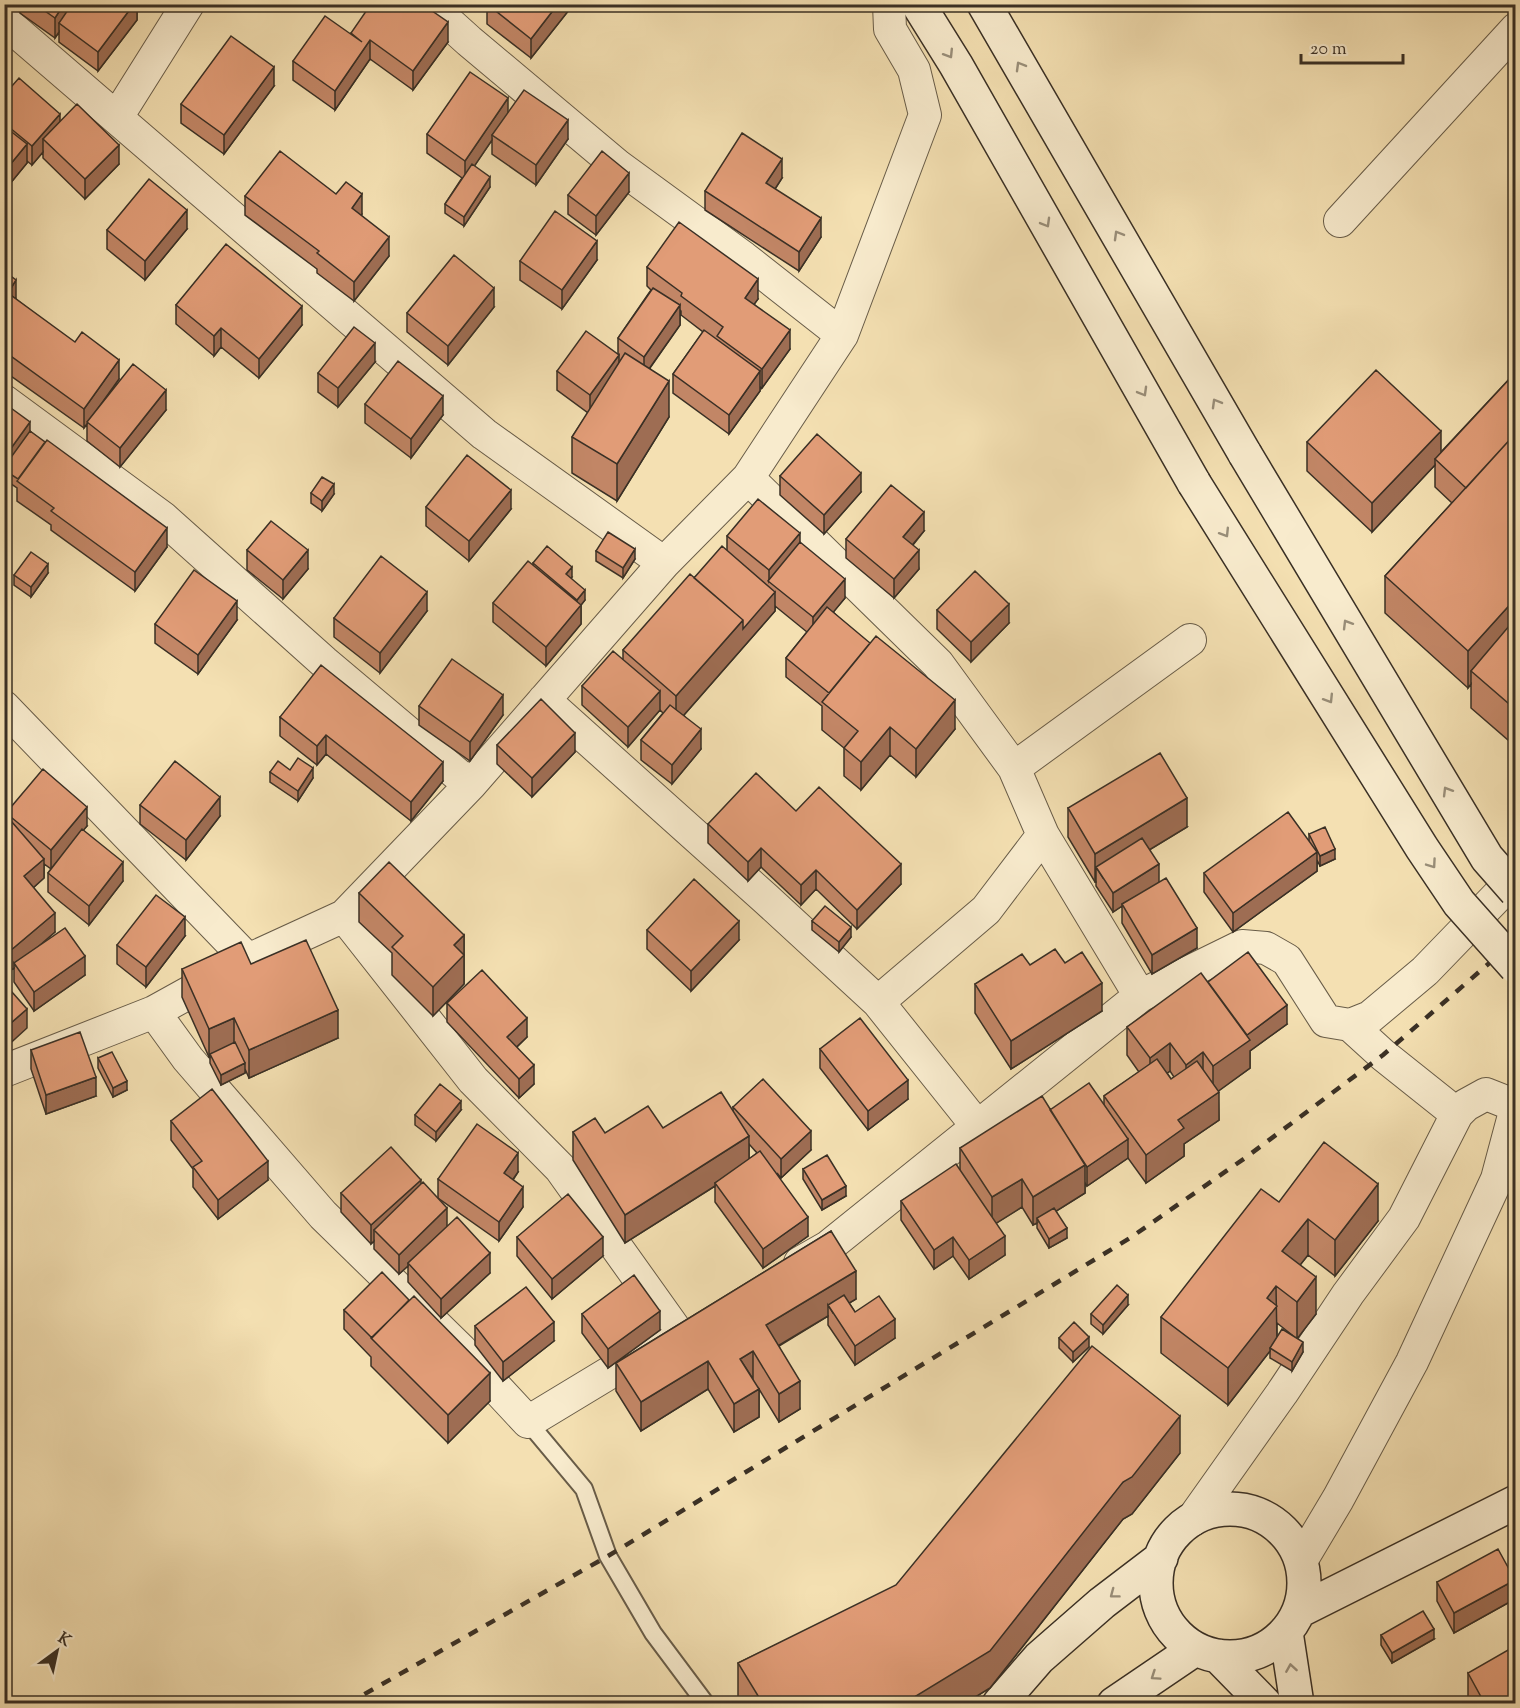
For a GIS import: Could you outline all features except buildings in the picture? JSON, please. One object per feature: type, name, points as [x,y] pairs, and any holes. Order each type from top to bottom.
[{"type":"street","points":[[117,117],[188,4]]},
{"type":"street","points":[[428,4],[618,166],[744,258],[842,335]]},
{"type":"street","points":[[4,1071],[154,1012],[248,960],[344,916],[470,785],[664,563],[748,478],[842,335],[925,115],[914,70],[890,29],[889,4]]},
{"type":"street","points":[[918,4],[956,65],[1194,483],[1422,848],[1459,903],[1515,967]]},
{"type":"street","points":[[984,4],[1245,454],[1487,858],[1515,891]]},
{"type":"street","points":[[4,21],[484,434],[664,563]]},
{"type":"street","points":[[1340,221],[1515,29]]},
{"type":"street","points":[[4,401],[164,518],[324,662],[470,785]]},
{"type":"street","points":[[748,478],[938,664],[1014,768],[1043,835],[1140,996]]},
{"type":"street","points":[[1014,768],[1190,640]]},
{"type":"street","points":[[544,700],[878,1002],[976,1126]]},
{"type":"street","points":[[4,707],[248,960]]},
{"type":"street","points":[[878,1002],[986,910],[1043,835]]},
{"type":"street","points":[[777,1275],[828,1247],[1140,996],[1242,946],[1266,948],[1287,960],[1326,1021],[1350,1025],[1370,1017],[1425,971],[1515,878]]},
{"type":"street","points":[[154,1012],[188,1059],[324,1215],[461,1350],[528,1422],[687,1327],[560,1168],[473,1080],[344,916]]},
{"type":"street","points":[[1350,1025],[1383,1055],[1457,1114]]},
{"type":"street","points":[[1192,1520],[1282,1393],[1348,1294],[1404,1218],[1457,1114],[1466,1105],[1486,1094],[1515,1107],[1497,1179],[1412,1362],[1338,1499],[1301,1561]]},
{"type":"street","points":[[1114,1704],[1207,1653],[1243,1656],[1266,1648],[1292,1621],[1515,1502]]},
{"type":"street","points":[[1265,1704],[1207,1653],[1176,1634],[1163,1615],[1156,1592],[1157,1568],[1166,1546],[1181,1527],[1201,1515],[1224,1509],[1248,1512],[1271,1522],[1289,1539],[1301,1561],[1304,1586],[1292,1621],[1297,1704]]},
{"type":"street","points":[[999,1704],[1039,1658],[1102,1603],[1161,1558]]},
{"type":"lane","points":[[528,1422],[584,1489],[608,1556],[653,1634],[706,1704]]},
{"type":"railway","points":[[347,1704],[608,1556],[1130,1238],[1245,1158],[1383,1055],[1516,940]]}]
